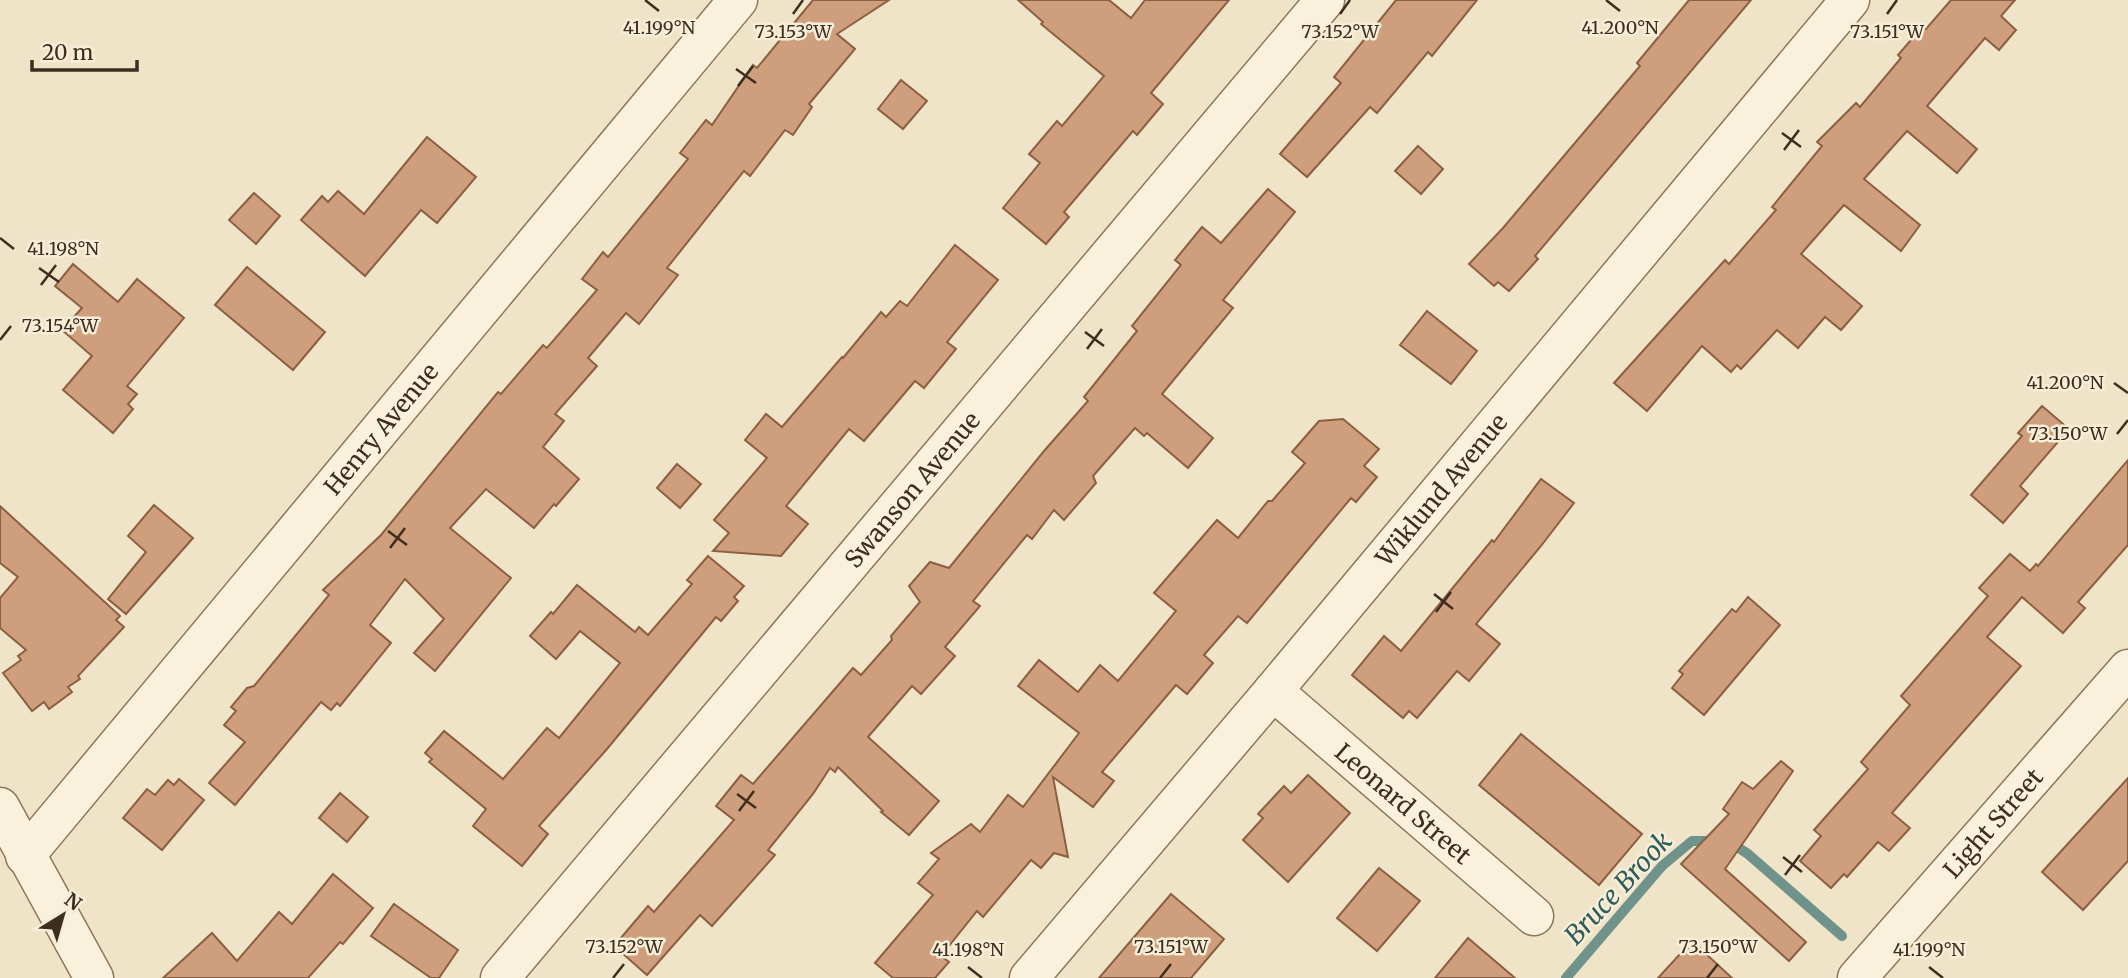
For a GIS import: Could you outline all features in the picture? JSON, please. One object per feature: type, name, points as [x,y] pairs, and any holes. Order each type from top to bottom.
[{"type":"street","name":"Henry Avenue","points":[[25,856],[738,0]]},
{"type":"street","name":"Swanson Avenue","points":[[500,978],[1325,0]]},
{"type":"street","name":"Wiklund Avenue","points":[[1028,978],[1273,691],[1850,0]]},
{"type":"street","name":"Light Street","points":[[1857,978],[2128,668]]},
{"type":"street","name":"Leonard Street","points":[[1273,691],[1534,916]]},
{"type":"street","points":[[0,807],[94,978]]},
{"type":"building","points":[[813,0],[889,0],[837,34],[855,49],[809,104],[812,107],[793,135],[785,130],[750,176],[744,171],[667,268],[678,275],[639,324],[626,313],[588,358],[597,366],[555,414],[564,421],[543,447],[579,479],[534,528],[486,489],[450,528],[511,578],[435,671],[414,653],[444,619],[405,579],[370,625],[391,643],[340,706],[337,703],[331,710],[321,702],[235,805],[209,783],[245,742],[224,725],[236,711],[231,707],[247,688],[254,686],[329,595],[323,590],[381,535],[498,392],[501,394],[543,345],[547,348],[597,290],[582,279],[603,252],[608,257],[688,159],[680,153],[706,120],[712,125],[753,65],[757,68]]},
{"type":"building","points":[[1018,0],[1109,0],[1131,18],[1145,0],[1229,0],[1151,93],[1163,104],[1137,135],[1133,131],[1064,212],[1069,217],[1046,244],[1003,208],[1040,163],[1029,154],[1057,121],[1062,126],[1104,76],[1041,24],[1043,22]]},
{"type":"building","points":[[1396,0],[1477,0],[1432,56],[1428,52],[1377,113],[1370,107],[1307,177],[1280,154],[1341,83],[1334,77]]},
{"type":"building","points":[[1689,0],[1751,0],[1535,256],[1538,259],[1509,291],[1498,282],[1494,286],[1469,264],[1503,228],[1640,66],[1637,63]]},
{"type":"building","points":[[1951,0],[2015,0],[2001,16],[2016,30],[1999,50],[1985,38],[1927,106],[1977,149],[1957,173],[1907,131],[1864,179],[1920,225],[1901,251],[1844,205],[1801,254],[1862,306],[1841,330],[1825,317],[1798,348],[1777,330],[1741,369],[1737,365],[1731,372],[1702,346],[1647,411],[1614,383],[1725,260],[1729,264],[1776,210],[1772,207],[1822,146],[1817,142],[1856,103],[1860,107],[1901,58],[1898,55],[1923,26],[1926,29]]},
{"type":"building","points":[[901,80],[927,101],[903,129],[878,109]]},
{"type":"building","points":[[427,137],[476,177],[437,223],[421,210],[365,276],[301,220],[322,196],[328,202],[338,191],[364,214]]},
{"type":"building","points":[[1418,146],[1443,169],[1421,194],[1395,171]]},
{"type":"building","points":[[1268,189],[1295,212],[1223,300],[1233,308],[1162,394],[1213,438],[1188,468],[1147,433],[1144,436],[1135,428],[1093,476],[1096,483],[1064,520],[1054,510],[1032,539],[1027,535],[973,601],[980,606],[945,647],[955,656],[921,694],[912,686],[868,737],[939,801],[909,835],[881,812],[883,811],[838,767],[835,772],[830,768],[813,794],[768,850],[775,855],[712,926],[700,915],[647,975],[614,946],[648,906],[654,912],[734,820],[716,806],[741,775],[753,784],[853,668],[861,675],[892,640],[891,636],[920,602],[909,586],[930,562],[949,568],[1088,401],[1084,397],[1137,331],[1132,326],[1181,265],[1175,260],[1202,227],[1221,243]]},
{"type":"building","points":[[254,193],[280,216],[256,244],[229,220]]},
{"type":"building","points":[[955,245],[998,280],[947,342],[956,349],[924,388],[915,381],[864,441],[849,429],[786,506],[808,524],[781,556],[713,551],[729,533],[714,520],[767,458],[745,440],[766,414],[782,427],[881,312],[886,317],[900,301],[907,306]]},
{"type":"building","points":[[73,264],[118,302],[137,279],[184,318],[127,386],[137,394],[128,404],[133,409],[113,433],[63,390],[92,356],[62,330],[82,308],[55,286]]},
{"type":"building","points":[[247,267],[325,332],[293,370],[215,305]]},
{"type":"building","points":[[1427,311],[1477,351],[1451,384],[1400,345]]},
{"type":"building","points":[[2042,406],[2069,429],[2020,486],[2028,494],[2003,523],[1971,495],[2022,436],[2018,433]]},
{"type":"building","points":[[1343,419],[1379,449],[1364,466],[1377,477],[1356,502],[1351,498],[1247,623],[1238,616],[1204,655],[1213,663],[1187,694],[1176,685],[1102,772],[1114,781],[1093,807],[1053,777],[1068,857],[1054,853],[1041,868],[1031,860],[983,917],[977,911],[941,956],[949,962],[935,978],[893,978],[875,963],[933,895],[918,883],[939,859],[931,853],[971,824],[980,832],[1008,795],[1023,807],[1079,733],[1018,686],[1039,660],[1078,692],[1100,665],[1118,681],[1176,611],[1154,593],[1217,520],[1238,538],[1268,501],[1272,501],[1305,463],[1292,452],[1319,421]]},
{"type":"building","points":[[2128,460],[2128,545],[2078,602],[2085,608],[2063,633],[2022,597],[1987,637],[2021,666],[1892,813],[1910,828],[1889,851],[1878,842],[1847,877],[1844,874],[1831,888],[1800,861],[1821,836],[1814,830],[1868,769],[1861,762],[1910,705],[1901,696],[1988,596],[1979,588],[2010,554],[2030,571],[2036,564],[2038,566]]},
{"type":"building","points":[[677,464],[701,484],[680,508],[657,488]]},
{"type":"building","points":[[1541,479],[1574,503],[1476,624],[1500,644],[1469,681],[1457,671],[1417,718],[1409,711],[1403,718],[1352,675],[1384,636],[1401,651],[1492,540],[1494,542]]},
{"type":"building","points":[[154,505],[193,538],[126,614],[108,599],[146,552],[128,536]]},
{"type":"building","points":[[0,506],[120,616],[116,620],[124,627],[78,676],[80,679],[68,687],[72,692],[49,709],[44,702],[32,711],[3,673],[21,660],[18,656],[26,650],[0,628],[0,598],[18,577],[0,563]]},
{"type":"building","points":[[708,556],[744,586],[734,597],[738,601],[721,621],[716,617],[607,749],[539,826],[548,834],[522,866],[473,826],[486,809],[429,762],[432,759],[425,753],[444,731],[503,779],[547,728],[559,738],[620,663],[580,631],[556,659],[530,636],[551,612],[553,614],[577,585],[635,632],[639,627],[648,635],[692,584],[687,580]]},
{"type":"building","points":[[1748,597],[1780,625],[1704,715],[1672,688],[1683,674],[1679,671],[1732,609],[1736,612]]},
{"type":"building","points":[[1521,734],[1642,834],[1599,885],[1479,785]]},
{"type":"building","points":[[1781,761],[1793,771],[1725,869],[1806,942],[1789,961],[1681,864],[1729,814],[1723,809],[1742,782],[1753,789]]},
{"type":"building","points":[[1308,775],[1350,813],[1288,882],[1243,840],[1263,818],[1258,814],[1284,786],[1291,793]]},
{"type":"building","points":[[2128,778],[2128,861],[2083,910],[2042,872]]},
{"type":"building","points":[[179,779],[204,800],[162,850],[123,818],[147,789],[155,795],[168,780],[174,785]]},
{"type":"building","points":[[340,793],[368,817],[347,842],[319,818]]},
{"type":"building","points":[[1379,868],[1420,901],[1377,951],[1337,918]]},
{"type":"building","points":[[333,874],[373,908],[343,944],[340,942],[308,978],[163,978],[212,933],[237,961],[279,912],[292,924]]},
{"type":"building","points":[[1171,894],[1224,939],[1191,978],[1099,978]]},
{"type":"building","points":[[394,904],[458,950],[439,978],[431,978],[371,936]]},
{"type":"building","points":[[1468,938],[1515,978],[1435,978]]},
{"type":"building","points":[[1692,941],[1732,978],[1658,978]]},
{"type":"waterway","name":"Bruce Brook","points":[[1566,978],[1662,866],[1692,841],[1728,841],[1748,854],[1842,936]]}]
